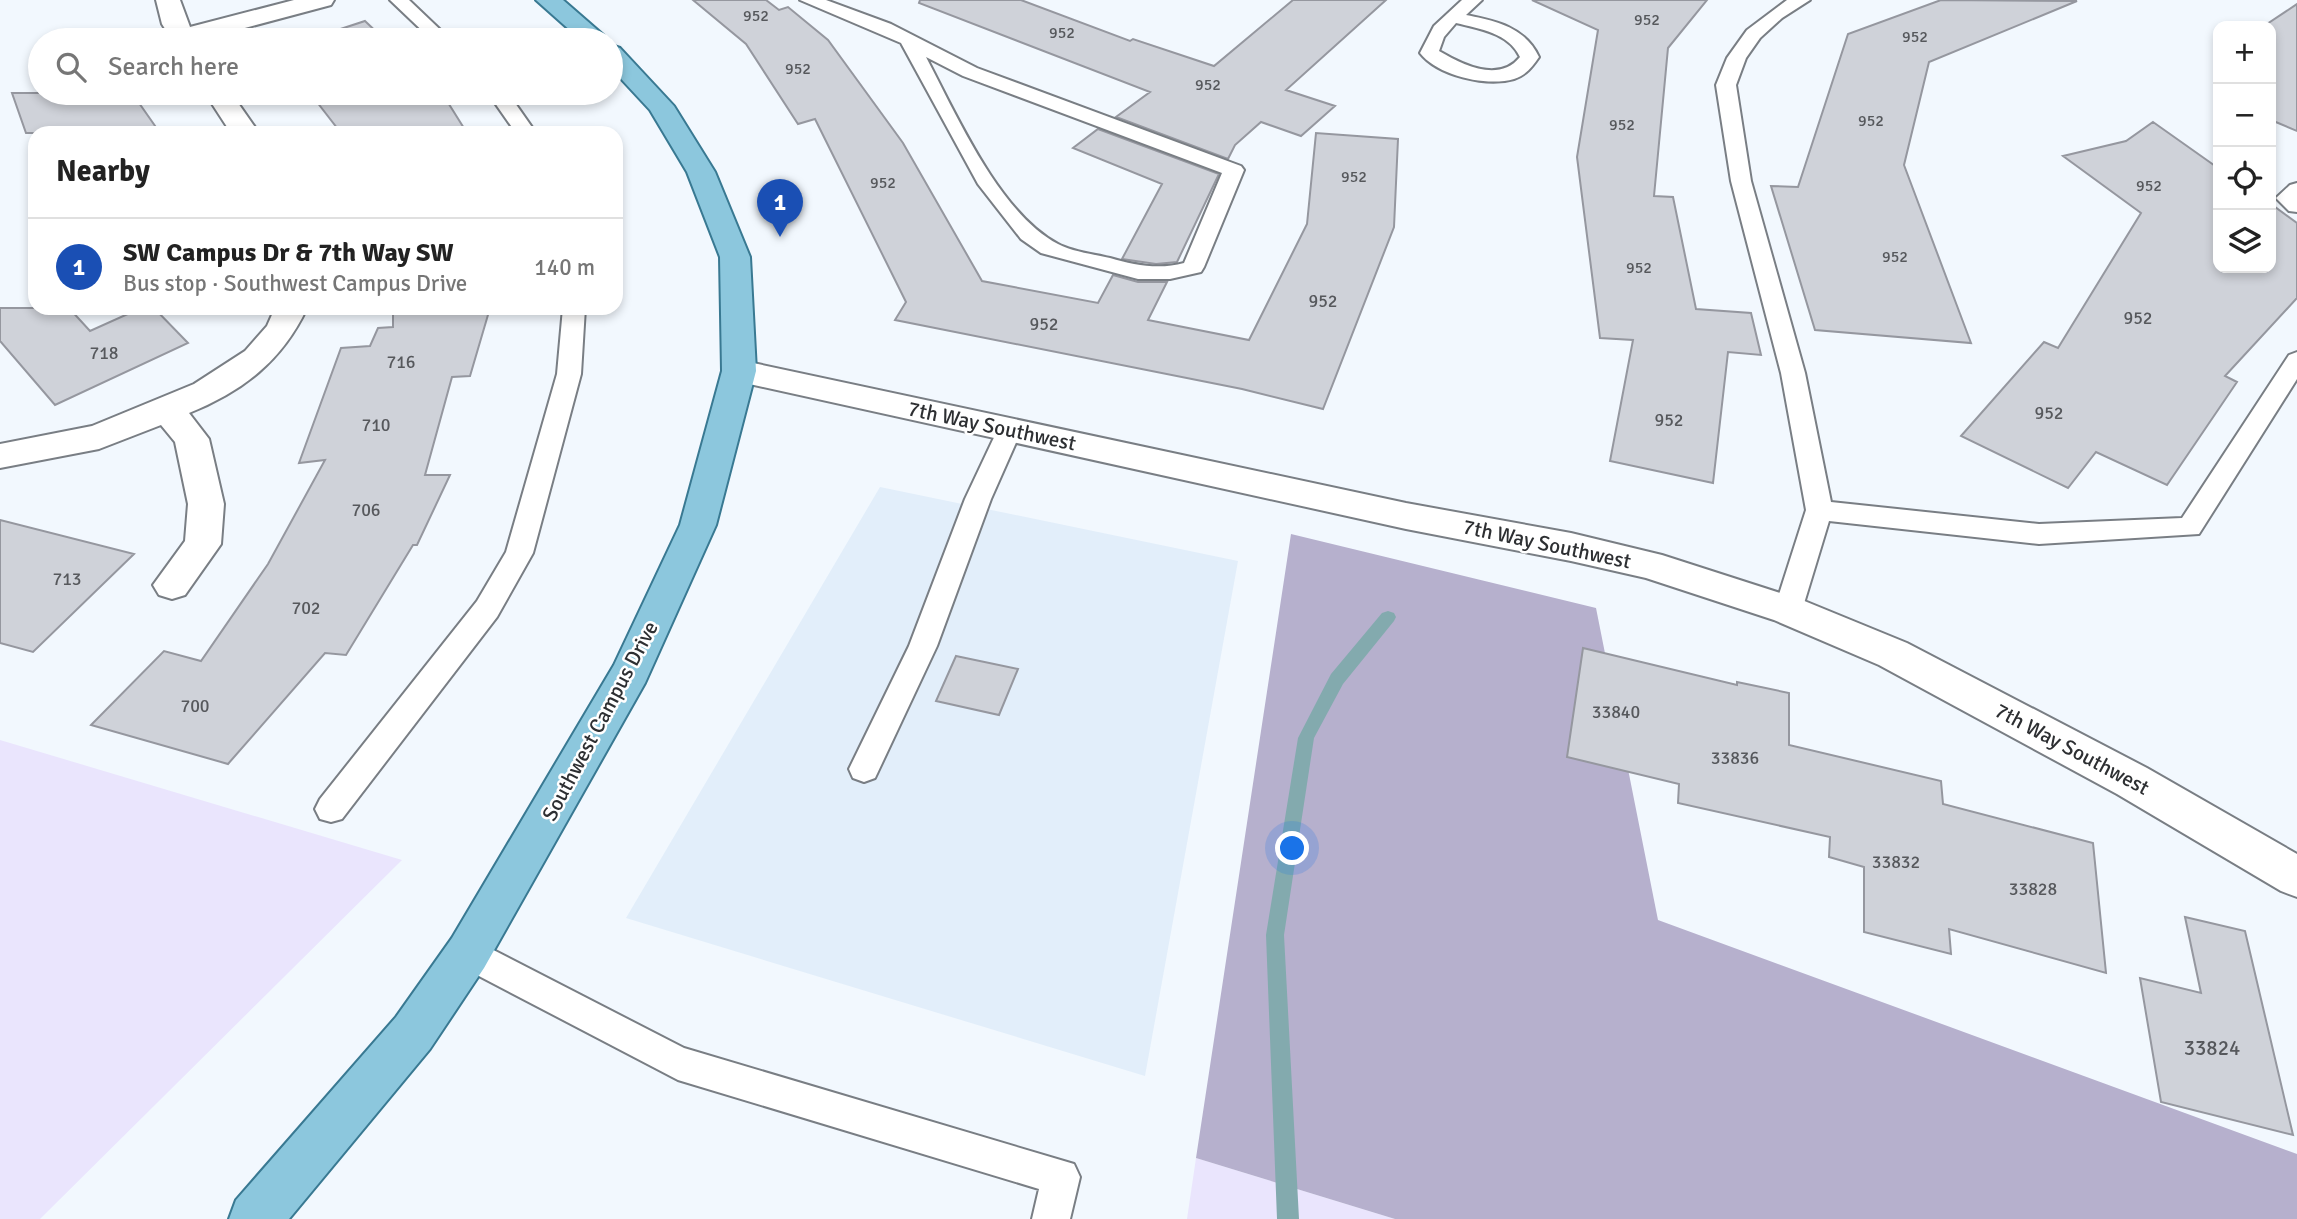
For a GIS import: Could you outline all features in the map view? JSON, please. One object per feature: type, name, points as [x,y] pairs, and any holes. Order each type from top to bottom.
[{"type":"main road","points":[[548,0],[582,28]]},
{"type":"main road","name":"Southwest Campus Drive","points":[[255,1219],[413,1033],[468,953],[631,671],[698,525],[739,371],[735,257],[701,172],[661,106],[623,66]]},
{"type":"street","points":[[168,0],[177,28]]},
{"type":"street","points":[[223,28],[322,0]]},
{"type":"street","points":[[226,105],[240,126]]},
{"type":"street","points":[[0,456],[99,436],[218,389],[257,360],[284,326],[288,315]]},
{"type":"street","name":"7th Way Southwest","points":[[739,371],[1406,516],[1571,547],[1649,565],[1788,610],[1893,654],[2132,781],[2297,877]]},
{"type":"street","points":[[167,409],[192,439],[206,504],[203,544],[172,585]]},
{"type":"lane","points":[[399,0],[429,28]]},
{"type":"lane","points":[[809,0],[907,38],[970,72],[1234,170],[1193,267],[1164,276],[1143,275],[1049,248],[1025,231],[1011,216],[961,139],[907,38]]},
{"type":"lane","points":[[1453,17],[1516,37],[1527,46],[1530,57],[1525,66],[1510,73],[1477,75],[1442,62],[1429,53],[1431,42],[1453,17],[1473,0]]},
{"type":"lane","points":[[1788,610],[1819,510],[1793,373],[1741,181],[1726,85],[1730,70],[1756,30],[1771,15],[1801,0]]},
{"type":"lane","points":[[506,105],[521,126]]},
{"type":"lane","points":[[2297,189],[2287,198],[2297,206]]},
{"type":"lane","points":[[331,809],[487,609],[519,552],[569,374],[574,315]]},
{"type":"lane","points":[[1819,510],[2039,534],[2190,527],[2297,360]]},
{"type":"lane","points":[[864,769],[923,646],[978,499],[1010,429]]},
{"type":"lane","points":[[468,953],[678,1063],[1061,1177],[1051,1219]]},
{"type":"shaded area","points":[[880,487],[1238,561],[1145,1076],[626,918]]},
{"type":"shaded area","points":[[1291,534],[1596,608],[1658,920],[2297,1154],[2297,1219],[1395,1219],[1196,1158]]},
{"type":"shaded area","points":[[0,740],[402,860],[40,1219],[0,1219]]},
{"type":"shaded area","points":[[1196,1158],[1395,1219],[1187,1219]]},
{"type":"building","points":[[693,0],[766,0],[779,10],[788,7],[828,40],[903,143],[982,281],[1098,303],[1113,275],[1138,282],[1167,282],[1148,320],[1249,340],[1307,224],[1316,133],[1398,139],[1394,227],[1323,409],[1242,389],[895,320],[906,302],[815,119],[798,124],[746,44]]},
{"type":"building","points":[[920,0],[1021,0],[1130,41],[1133,39],[1214,66],[1293,0],[1386,0],[1286,90],[1335,106],[1301,136],[1261,122],[1235,145],[1228,159],[1116,117],[1150,92],[919,3]]},
{"type":"building","points":[[1532,0],[1707,0],[1668,48],[1654,196],[1673,197],[1696,309],[1751,313],[1761,355],[1728,352],[1713,483],[1610,461],[1633,340],[1600,338],[1577,157],[1598,30]]},
{"type":"building","points":[[1941,0],[2077,1],[1929,62],[1904,165],[1971,343],[1815,330],[1771,186],[1798,187],[1848,34]]},
{"type":"building","points":[[2297,4],[2297,131],[2276,122],[2276,21],[2272,21]]},
{"type":"building","points":[[365,21],[372,28],[344,28]]},
{"type":"building","points":[[12,93],[28,93],[28,105],[140,105],[155,126],[28,126],[26,133]]},
{"type":"building","points":[[319,105],[450,105],[463,126],[336,126]]},
{"type":"building","points":[[2153,122],[2213,164],[2213,273],[2276,273],[2276,208],[2297,223],[2297,298],[2225,376],[2237,382],[2167,485],[2096,452],[2068,488],[1961,436],[2044,342],[2058,348],[2141,213],[2063,156],[2126,141]]},
{"type":"building","points":[[1098,129],[1219,174],[1177,262],[1156,264],[1122,259],[1162,184],[1073,148]]},
{"type":"building","points":[[0,308],[28,308],[28,315],[75,315],[90,331],[125,315],[161,315],[188,343],[55,405],[0,341]]},
{"type":"building","points":[[393,315],[488,315],[470,376],[452,377],[425,475],[450,475],[417,545],[413,545],[346,655],[325,653],[228,764],[91,725],[164,651],[201,661],[268,564],[325,460],[299,463],[341,348],[370,346],[378,328],[393,327]]},
{"type":"building","points":[[0,520],[134,554],[33,652],[0,643]]},
{"type":"building","points":[[1583,648],[1737,685],[1737,682],[1789,693],[1789,745],[1941,781],[1943,804],[2093,843],[2106,973],[1949,929],[1951,954],[1864,932],[1864,867],[1829,857],[1830,837],[1678,803],[1679,784],[1567,757]]},
{"type":"building","points":[[956,656],[1018,669],[999,715],[936,701]]},
{"type":"building","points":[[2185,917],[2245,931],[2293,1135],[2161,1102],[2140,978],[2201,993]]},
{"type":"waterway","points":[[1288,1219],[1275,935],[1306,738],[1337,679],[1388,617]]},
{"type":"place","name":"SW Campus Dr & 7th Way SW","points":[[780,237]]}]
